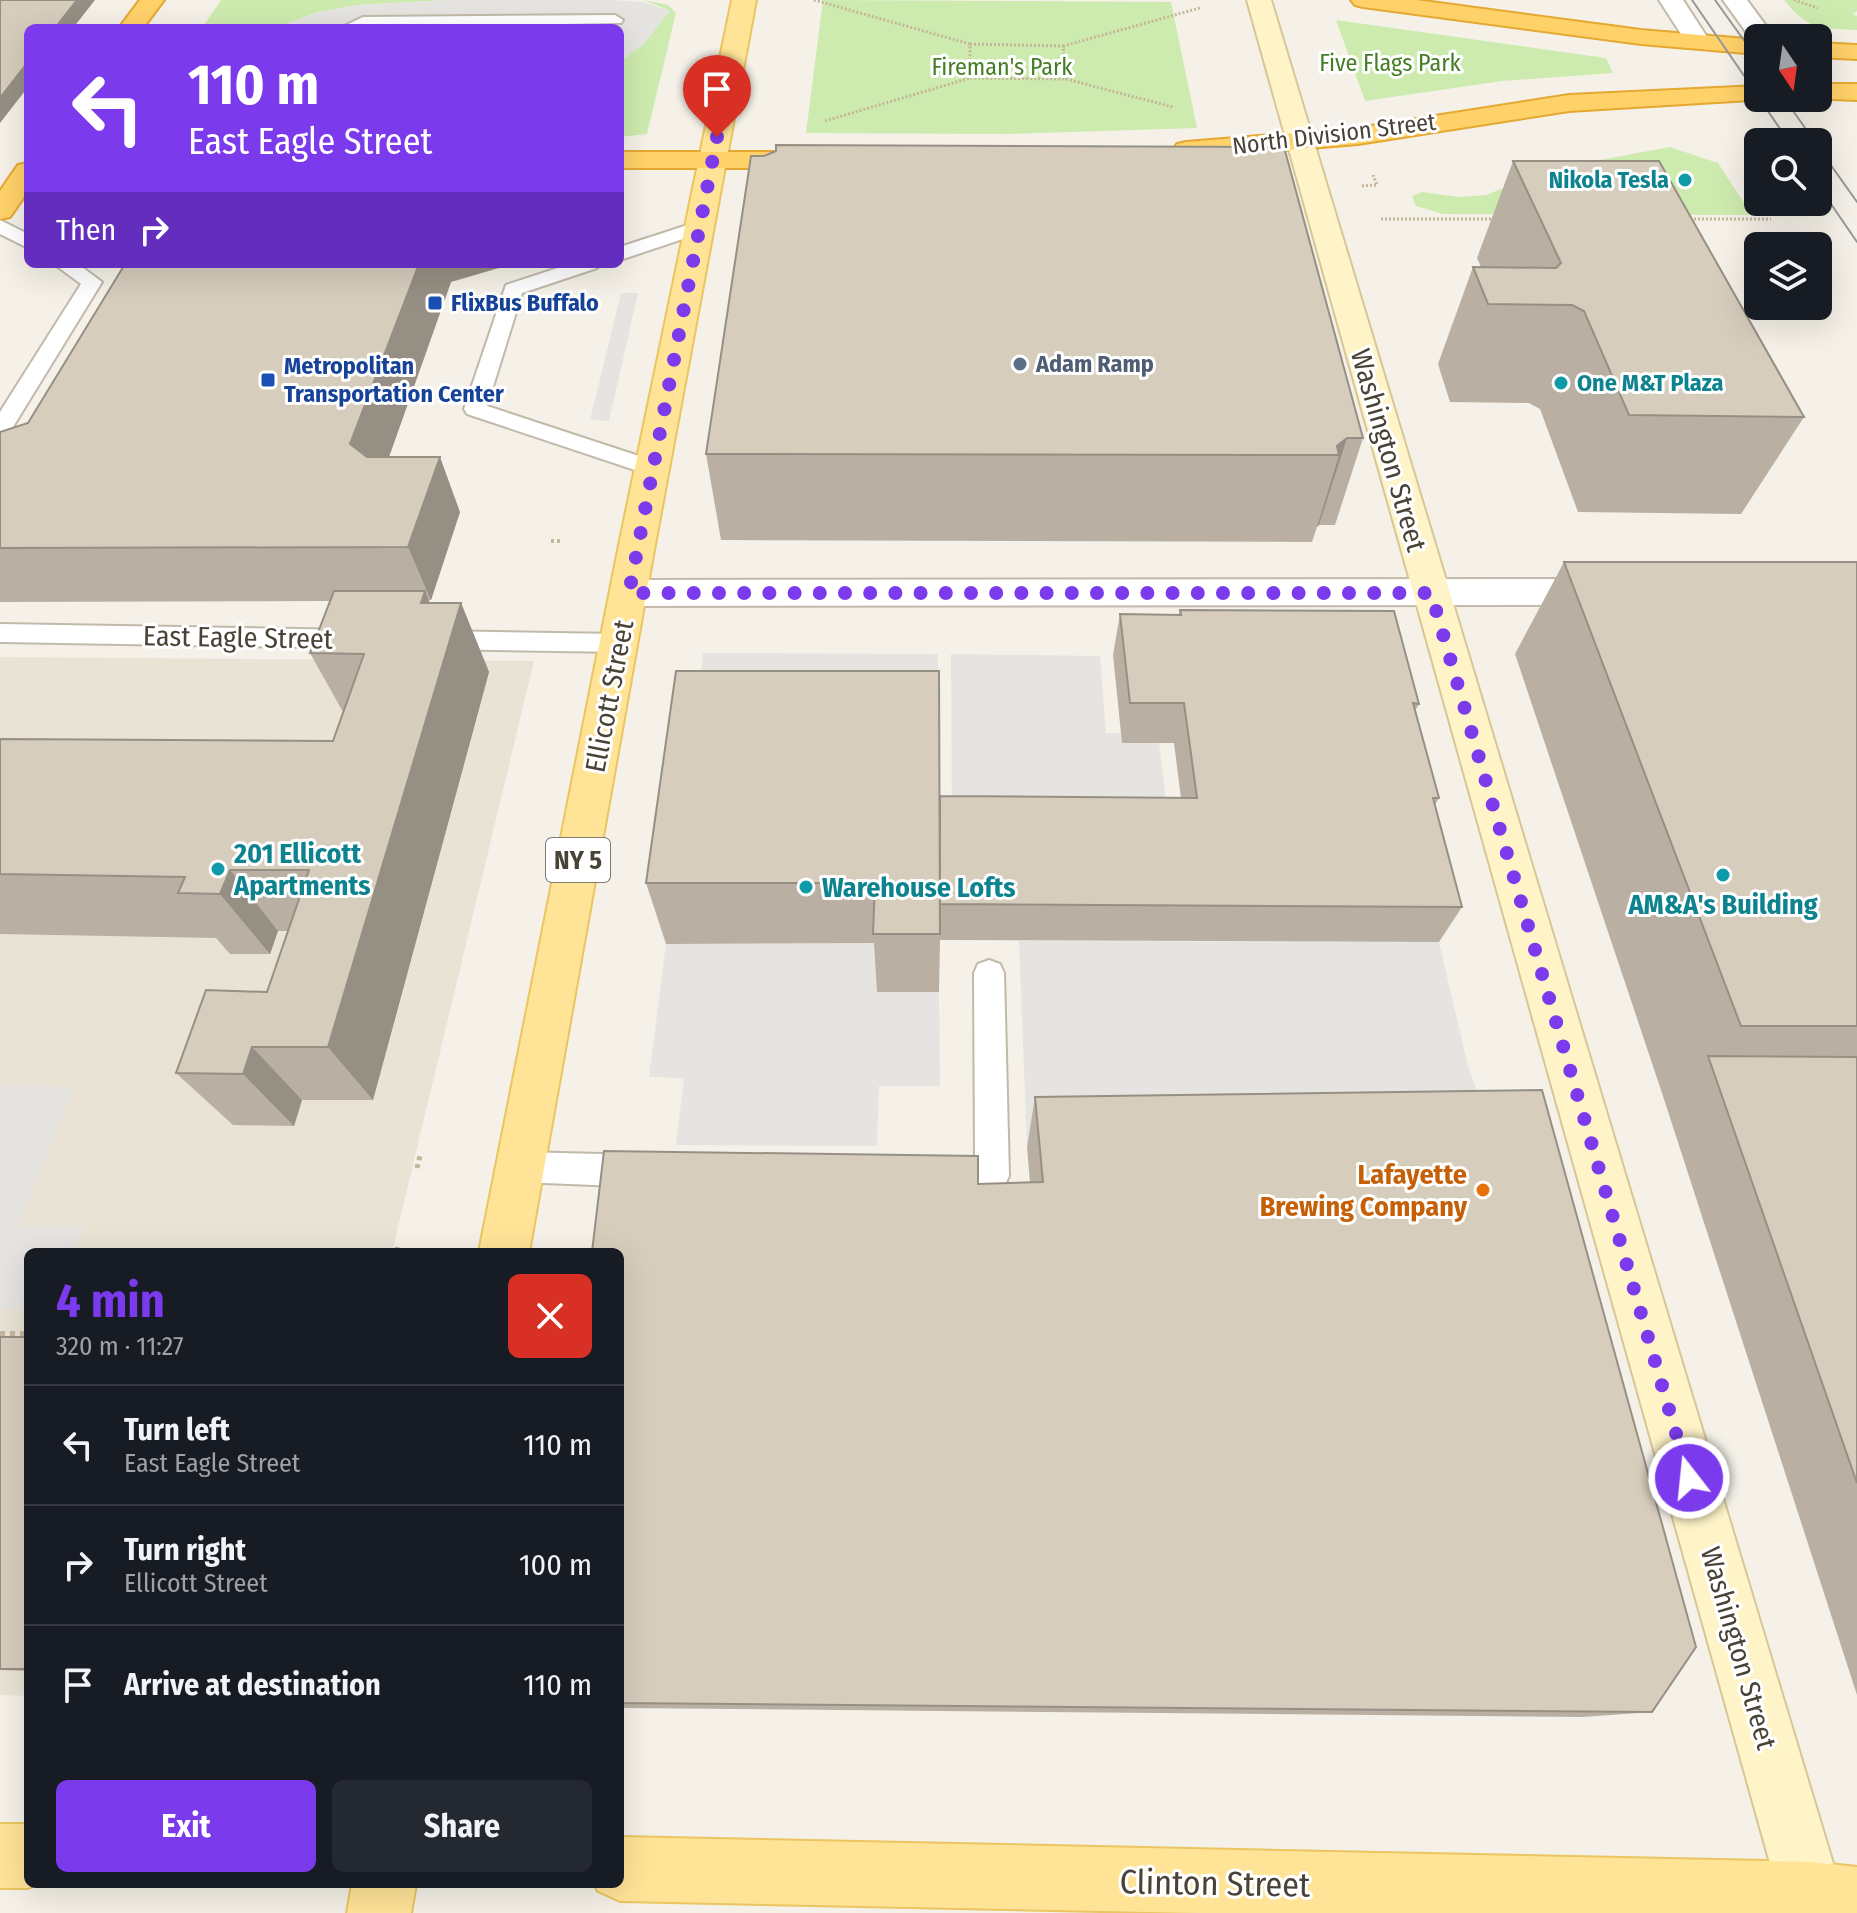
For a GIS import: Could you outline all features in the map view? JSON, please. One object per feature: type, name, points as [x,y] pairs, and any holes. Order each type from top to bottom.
[{"type":"highway","points":[[134,24],[152,0]]},
{"type":"highway","points":[[1363,0],[1699,43],[1744,44]]},
{"type":"highway","points":[[1832,51],[1857,52]]},
{"type":"highway","points":[[1832,92],[1857,92]]},
{"type":"highway","name":"North Division Street","points":[[1159,152],[1299,143],[1569,103],[1744,95]]},
{"type":"highway","points":[[624,160],[832,160]]},
{"type":"highway","points":[[0,211],[21,173]]},
{"type":"main road","name":"Ellicott Street","points":[[505,1248],[744,0]]},
{"type":"main road","points":[[0,1856],[24,1856]]},
{"type":"main road","name":"Clinton Street","points":[[624,1869],[1828,1902]]},
{"type":"main road","points":[[379,1913],[383,1888]]},
{"type":"street","name":"Washington Street","points":[[1259,0],[1431,593],[1828,1902]]},
{"type":"street","points":[[1671,0],[1699,43]]},
{"type":"street","points":[[1735,0],[1746,24]]},
{"type":"street","points":[[629,593],[1644,592]]},
{"type":"lane","points":[[358,24],[612,24],[618,0]]},
{"type":"lane","points":[[0,226],[24,240]]},
{"type":"lane","points":[[624,253],[700,227]]},
{"type":"lane","points":[[0,430],[92,282],[70,268]]},
{"type":"lane","points":[[578,268],[513,289],[475,409],[652,468]]},
{"type":"lane","name":"East Eagle Street","points":[[0,633],[390,639]]},
{"type":"lane","points":[[421,640],[619,643]]},
{"type":"lane","points":[[914,1175],[992,1176],[989,973]]},
{"type":"lane","points":[[520,1167],[679,1171]]},
{"type":"path","points":[[814,0],[970,44],[1063,46],[1200,8]]},
{"type":"path","points":[[970,44],[970,78]]},
{"type":"path","points":[[1063,46],[1066,79]]},
{"type":"path","points":[[819,123],[970,78],[1066,79],[1182,109]]},
{"type":"path","points":[[1381,219],[1505,219]]},
{"type":"path","points":[[1676,219],[1771,219]]},
{"type":"path","points":[[551,541],[563,541]]},
{"type":"path","points":[[417,1168],[420,1156]]},
{"type":"path","points":[[0,1334],[24,1334]]},
{"type":"shaded area","points":[[449,0],[610,0],[643,2],[670,11],[643,45],[624,58],[624,24],[286,24],[315,13],[357,5]]},
{"type":"shaded area","points":[[621,293],[638,293],[609,421],[590,420]]},
{"type":"shaded area","points":[[703,653],[938,654],[938,738],[692,739]]},
{"type":"shaded area","points":[[951,654],[1100,656],[1106,733],[1122,733],[1159,743],[1168,817],[952,834]]},
{"type":"shaded area","name":"201 Ellicott Apartments","points":[[0,657],[534,661],[393,1248],[24,1248],[24,1696],[0,1695]]},
{"type":"shaded area","points":[[1019,941],[1439,942],[1468,1066],[1495,1141],[1027,1147]]},
{"type":"shaded area","points":[[879,943],[939,992],[940,1086],[879,1086],[877,1146],[676,1145],[684,1078],[649,1077],[666,944]]},
{"type":"shaded area","points":[[0,1086],[74,1087],[18,1226],[84,1226],[76,1248],[24,1248],[24,1310],[0,1309]]},
{"type":"green space","points":[[221,0],[449,0],[357,5],[315,13],[286,24],[205,24]]},
{"type":"green space","points":[[644,0],[668,5],[676,13],[647,134],[624,137],[624,59],[670,11]]},
{"type":"green space","name":"Fireman's Park","points":[[823,0],[1171,2],[1197,128],[1011,134],[806,133]]},
{"type":"green space","points":[[1784,0],[1857,0],[1857,11],[1853,14],[1857,16],[1857,30],[1832,29],[1832,24],[1812,24]]},
{"type":"green space","name":"Five Flags Park","points":[[1336,20],[1606,58],[1613,73],[1502,81],[1365,101]]},
{"type":"green space","points":[[1670,147],[1718,163],[1744,203],[1744,215],[1443,214],[1416,206],[1412,196],[1422,192],[1459,197],[1486,195],[1551,169]]},
{"type":"building","points":[[0,0],[77,0],[58,24],[24,24],[24,67],[0,98]]},
{"type":"building","name":"Adam Ramp","points":[[776,145],[1284,147],[1363,438],[1347,438],[1337,446],[1339,455],[706,454],[751,156],[764,156],[776,151]]},
{"type":"building","points":[[1513,161],[1659,161],[1744,311],[1744,320],[1749,320],[1804,417],[1629,415],[1584,311],[1572,305],[1488,304],[1473,267],[1556,268],[1561,263]]},
{"type":"building","name":"Metropolitan Transportation Center","points":[[123,268],[417,268],[350,444],[367,457],[440,457],[408,547],[0,548],[0,432],[28,423]]},
{"type":"building","points":[[1564,562],[1857,562],[1857,1026],[1741,1026]]},
{"type":"building","points":[[334,591],[425,591],[421,603],[461,603],[328,1047],[252,1047],[243,1074],[176,1073],[206,990],[267,992],[309,870],[230,870],[220,894],[178,893],[185,877],[0,874],[0,739],[333,741],[364,654],[310,653]]},
{"type":"building","points":[[1180,610],[1394,611],[1419,704],[1413,703],[1439,798],[1433,798],[1462,907],[940,904],[940,796],[1197,798],[1184,703],[1130,703],[1120,614],[1181,615]]},
{"type":"building","name":"Warehouse Lofts","points":[[676,671],[939,671],[940,934],[873,934],[875,883],[646,883]]},
{"type":"building","points":[[1708,1056],[1857,1057],[1857,1483]]},
{"type":"building","points":[[1542,1090],[1696,1647],[1652,1712],[624,1703],[624,1248],[592,1248],[604,1151],[978,1156],[978,1184],[1043,1182],[1035,1097]]},
{"type":"building","points":[[0,1337],[24,1337],[24,1669],[0,1669]]},
{"type":"tram line","points":[[1692,0],[1744,76]]},
{"type":"tram line","points":[[1715,0],[1744,40]]},
{"type":"tram line","points":[[1769,112],[1779,128]]},
{"type":"tram line","points":[[1794,112],[1805,128]]},
{"type":"tram line","points":[[1832,167],[1857,202]]},
{"type":"tram line","points":[[1832,205],[1857,242]]},
{"type":"place","name":"Nikola Tesla","points":[[1685,180]]},
{"type":"place","name":"FlixBus Buffalo","points":[[435,303]]},
{"type":"place","name":"Adam Ramp","points":[[1020,364]]},
{"type":"place","name":"Metropolitan Transportation Center","points":[[268,380]]},
{"type":"place","name":"One M&T Plaza","points":[[1561,383]]},
{"type":"place","name":"201 Ellicott Apartments","points":[[218,869]]},
{"type":"place","name":"AM&A's Building","points":[[1723,875]]},
{"type":"place","name":"Warehouse Lofts","points":[[806,887]]},
{"type":"place","name":"Lafayette Brewing Company","points":[[1483,1190]]},
{"type":"route","points":[[717,137],[629,593],[1431,593],[1689,1478]]}]
